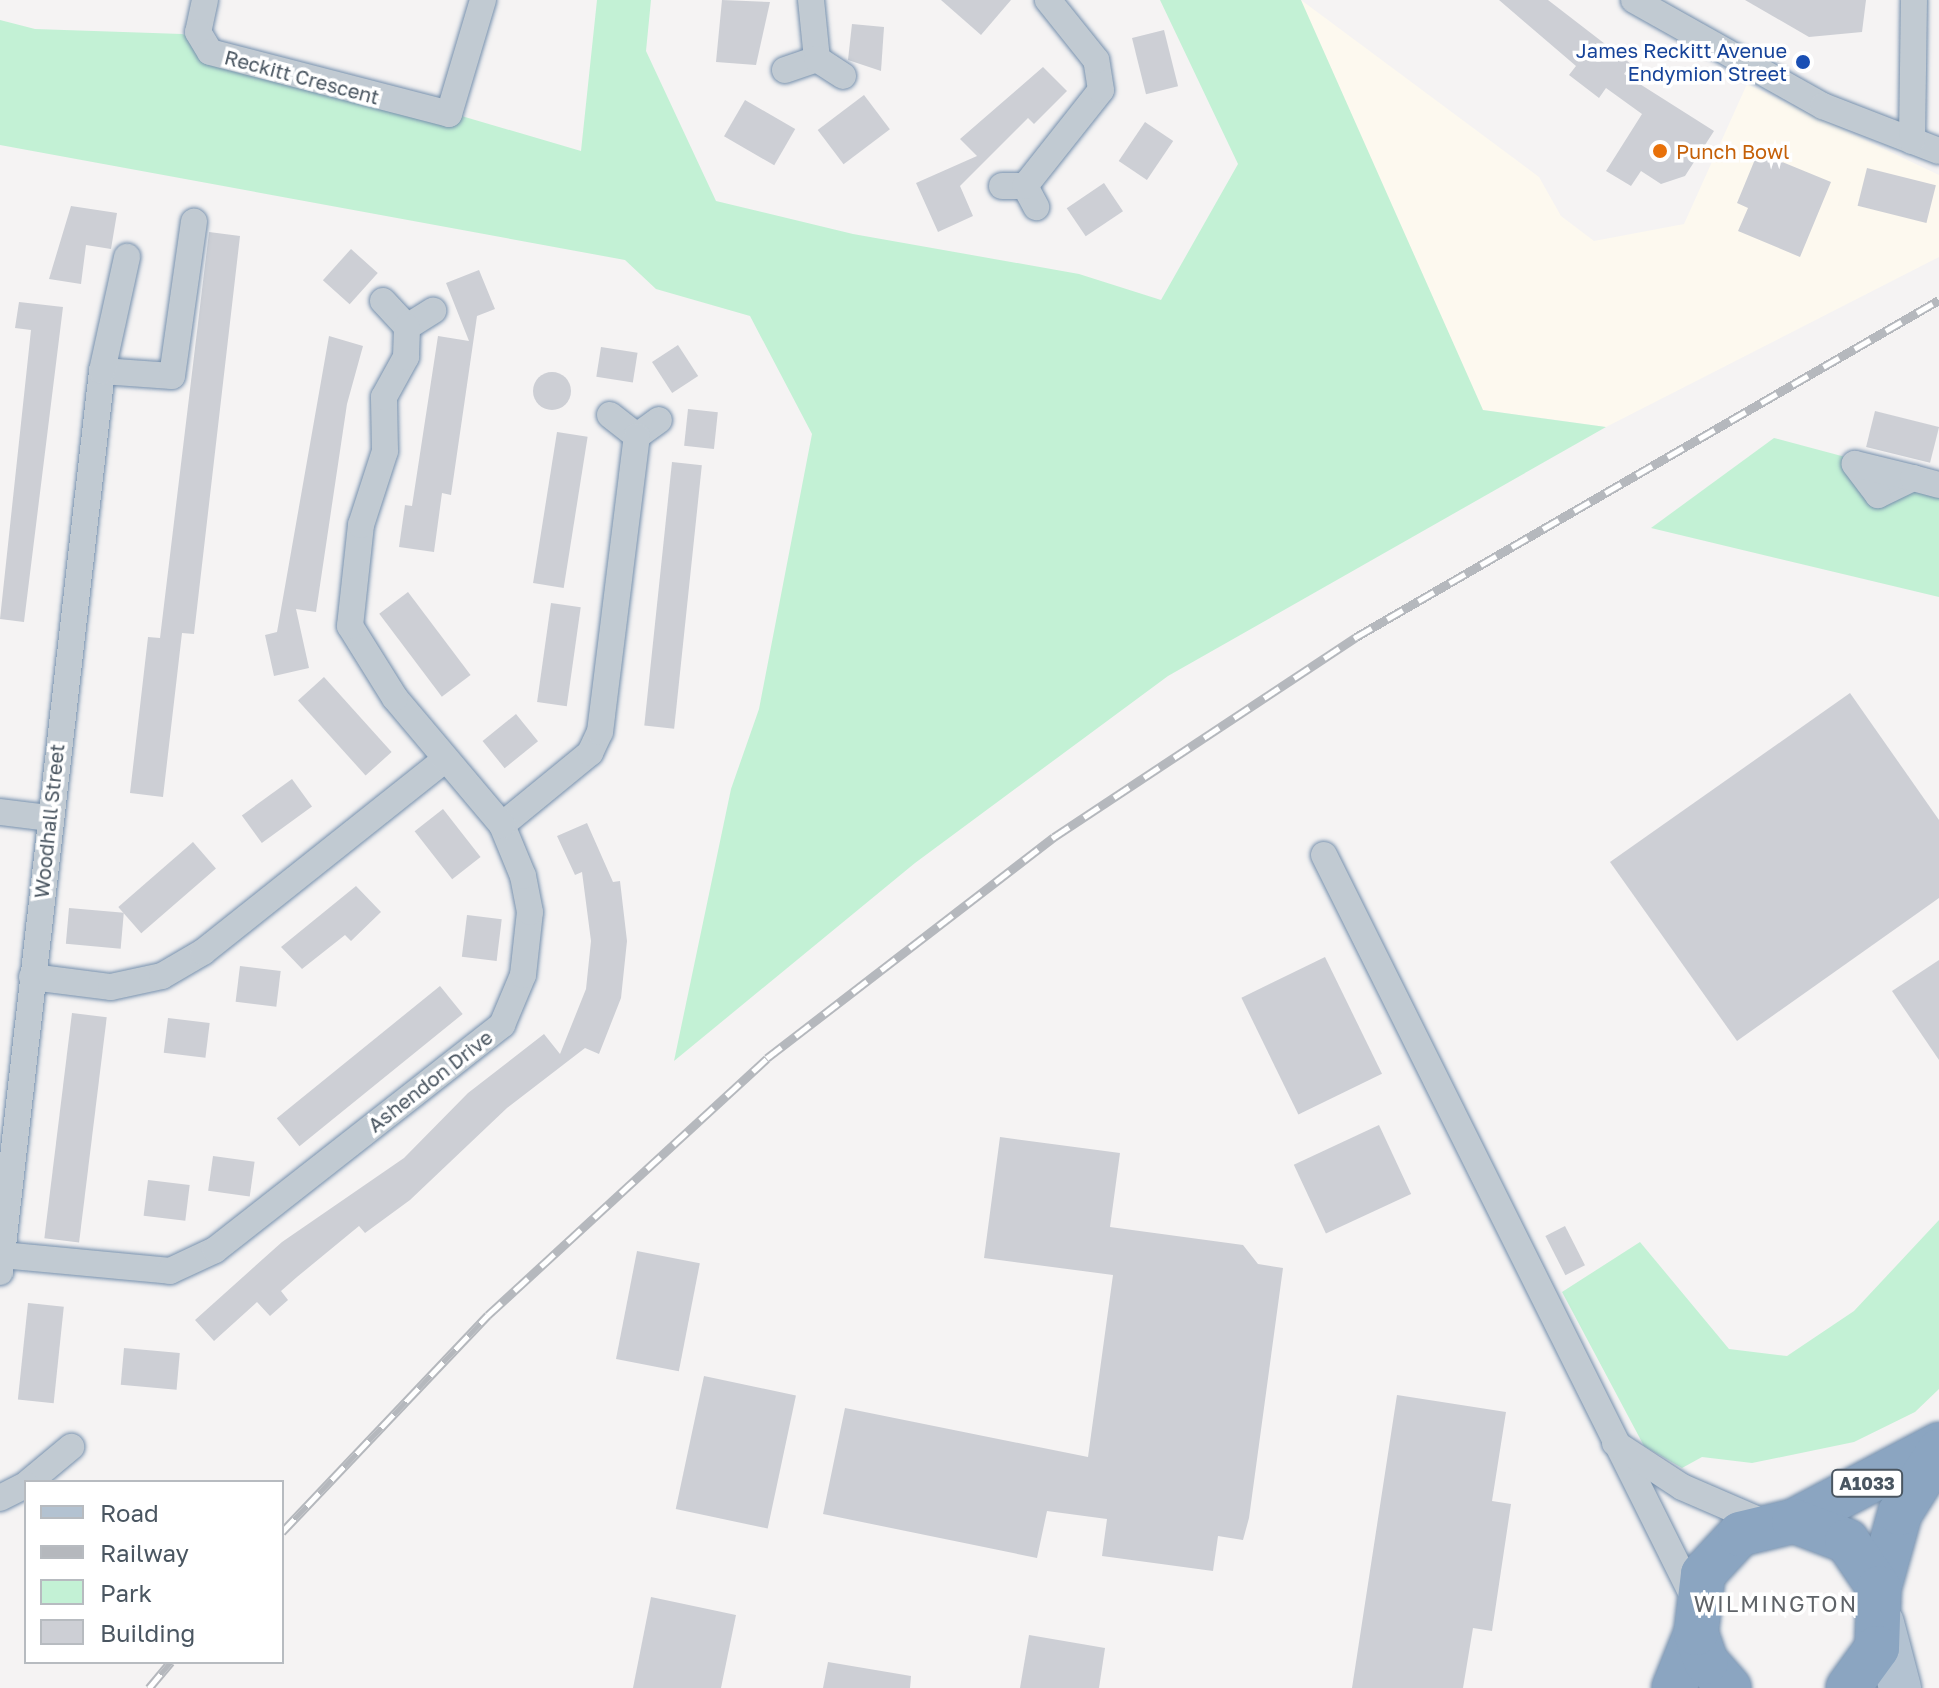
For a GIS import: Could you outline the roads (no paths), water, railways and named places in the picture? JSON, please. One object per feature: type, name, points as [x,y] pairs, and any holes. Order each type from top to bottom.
[{"type":"highway","name":"A1033","points":[[1780,1522],[1939,1445]]},
{"type":"highway","name":"A1033","points":[[1881,1605],[1900,1513],[1939,1451]]},
{"type":"highway","points":[[1674,1688],[1695,1616],[1719,1551],[1780,1522],[1847,1541],[1881,1605],[1877,1648],[1848,1688]]},
{"type":"highway","points":[[1695,1616],[1706,1662],[1729,1688]]},
{"type":"main road","points":[[1881,1605],[1900,1688]]},
{"type":"street","name":"Reckitt Crescent","points":[[205,0],[198,32],[210,52],[449,114],[483,0]]},
{"type":"street","points":[[811,0],[817,59]]},
{"type":"street","points":[[1021,193],[1101,90],[1096,60],[1048,0]]},
{"type":"street","points":[[1634,0],[1725,57],[1939,151]]},
{"type":"street","points":[[1912,141],[1914,0]]},
{"type":"street","points":[[785,70],[817,59]]},
{"type":"street","points":[[817,59],[843,76]]},
{"type":"street","points":[[102,371],[172,376],[194,222]]},
{"type":"street","name":"Woodhall Street","points":[[1,1264],[3,1208],[102,371],[127,257]]},
{"type":"street","points":[[383,301],[407,327],[433,311]]},
{"type":"street","name":"Ashendon Drive","points":[[1,1264],[170,1271],[193,1261],[502,1025],[523,975],[530,912],[502,825],[444,760],[358,648],[350,626],[361,525],[385,451],[384,397],[406,357],[407,327]]},
{"type":"street","points":[[610,415],[637,436]]},
{"type":"street","points":[[502,825],[590,753],[600,732],[637,436],[659,420]]},
{"type":"street","points":[[1913,478],[1939,485]]},
{"type":"street","points":[[32,977],[111,987],[162,976],[203,952],[444,760]]},
{"type":"street","points":[[0,812],[49,818]]},
{"type":"street","points":[[1324,855],[1695,1616]]},
{"type":"street","points":[[1612,1441],[1682,1487],[1780,1522]]},
{"type":"street","points":[[32,1480],[71,1447]]},
{"type":"street","points":[[0,1498],[24,1485]]},
{"type":"railway","points":[[284,1530],[488,1315],[767,1058],[1054,837],[1356,637],[1939,300]]},
{"type":"railway","points":[[149,1688],[169,1664]]},
{"type":"place","name":"James Reckitt Avenue Endymion Street","points":[[1803,62]]},
{"type":"place","name":"Punch Bowl","points":[[1660,151]]},
{"type":"district","name":"WILMINGTON","points":[[1776,1604]]}]
